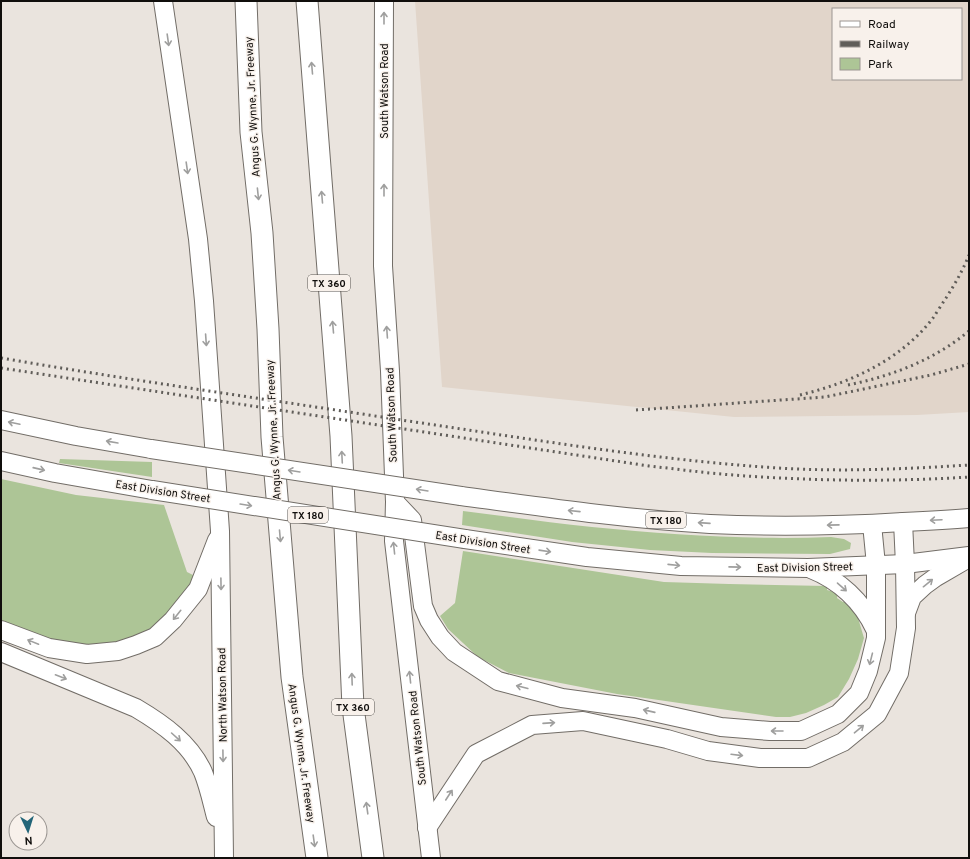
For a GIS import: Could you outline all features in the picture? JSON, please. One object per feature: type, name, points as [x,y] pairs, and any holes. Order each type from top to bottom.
[{"type":"highway","name":"Angus G. Wynne, Jr. Freeway","points":[[246,1],[251,132],[262,233],[268,330],[272,437],[292,677],[317,858]]},
{"type":"highway","name":"TX 360","points":[[307,1],[341,436],[353,707],[373,858]]},
{"type":"main road","points":[[1,630],[49,648],[87,654],[118,651],[155,637],[173,620],[198,589],[220,531],[204,301],[198,239],[163,1]]},
{"type":"main road","name":"South Watson Road","points":[[384,1],[383,266],[390,370],[395,502],[394,548],[408,656],[427,828]]},
{"type":"main road","name":"TX 180","points":[[1,420],[76,436],[151,449],[461,496],[621,516],[710,524],[784,526],[872,524],[969,518]]},
{"type":"main road","name":"East Division Street","points":[[1,461],[55,473],[152,490],[587,557],[681,566],[808,568],[905,564],[969,557]]},
{"type":"main road","points":[[395,502],[412,520],[423,606],[429,620],[440,637],[454,652],[498,681],[562,698],[634,708],[721,727],[770,731],[801,731],[838,714],[859,693],[868,671],[876,638],[876,565],[872,524]]},
{"type":"main road","points":[[431,858],[427,828],[476,754],[532,725],[583,721],[667,739],[708,751],[760,758],[808,758],[843,742],[877,714],[899,673],[906,628],[903,522]]},
{"type":"main road","name":"North Watson Road","points":[[220,531],[224,853]]},
{"type":"main road","points":[[906,614],[912,598],[925,585],[969,557]]},
{"type":"main road","points":[[808,568],[827,575],[842,586],[859,603],[870,617],[876,630]]},
{"type":"main road","points":[[1,652],[136,708],[156,720],[172,733],[186,746],[202,771],[209,790],[224,853]]},
{"type":"shaded area","points":[[415,1],[969,1],[969,412],[917,415],[734,417],[442,387]]},
{"type":"green space","points":[[60,459],[152,462],[152,477],[59,463]]},
{"type":"green space","points":[[1,479],[76,495],[164,505],[187,572],[195,576],[185,594],[169,614],[153,627],[138,636],[111,645],[92,647],[50,640],[1,620]]},
{"type":"green space","points":[[463,511],[576,525],[652,532],[771,538],[831,537],[844,539],[851,543],[850,549],[830,554],[712,553],[650,550],[572,542],[462,525]]},
{"type":"green space","points":[[463,551],[664,582],[827,586],[827,590],[838,593],[837,598],[843,602],[846,602],[852,609],[855,608],[864,638],[858,659],[849,679],[838,697],[806,713],[790,717],[776,717],[617,694],[509,673],[478,657],[448,629],[440,616],[455,603]]},
{"type":"railway","points":[[800,395],[837,384],[856,376],[890,358],[906,346],[933,318],[956,282],[969,255]]},
{"type":"railway","points":[[848,385],[881,377],[912,366],[942,350],[969,331]]},
{"type":"railway","points":[[1,358],[153,383],[500,435],[685,460],[778,468],[826,470],[897,469],[969,465]]},
{"type":"railway","points":[[636,410],[825,397],[931,375],[969,364]]},
{"type":"railway","points":[[1,368],[649,466],[702,472],[821,480],[910,480],[969,477]]}]
